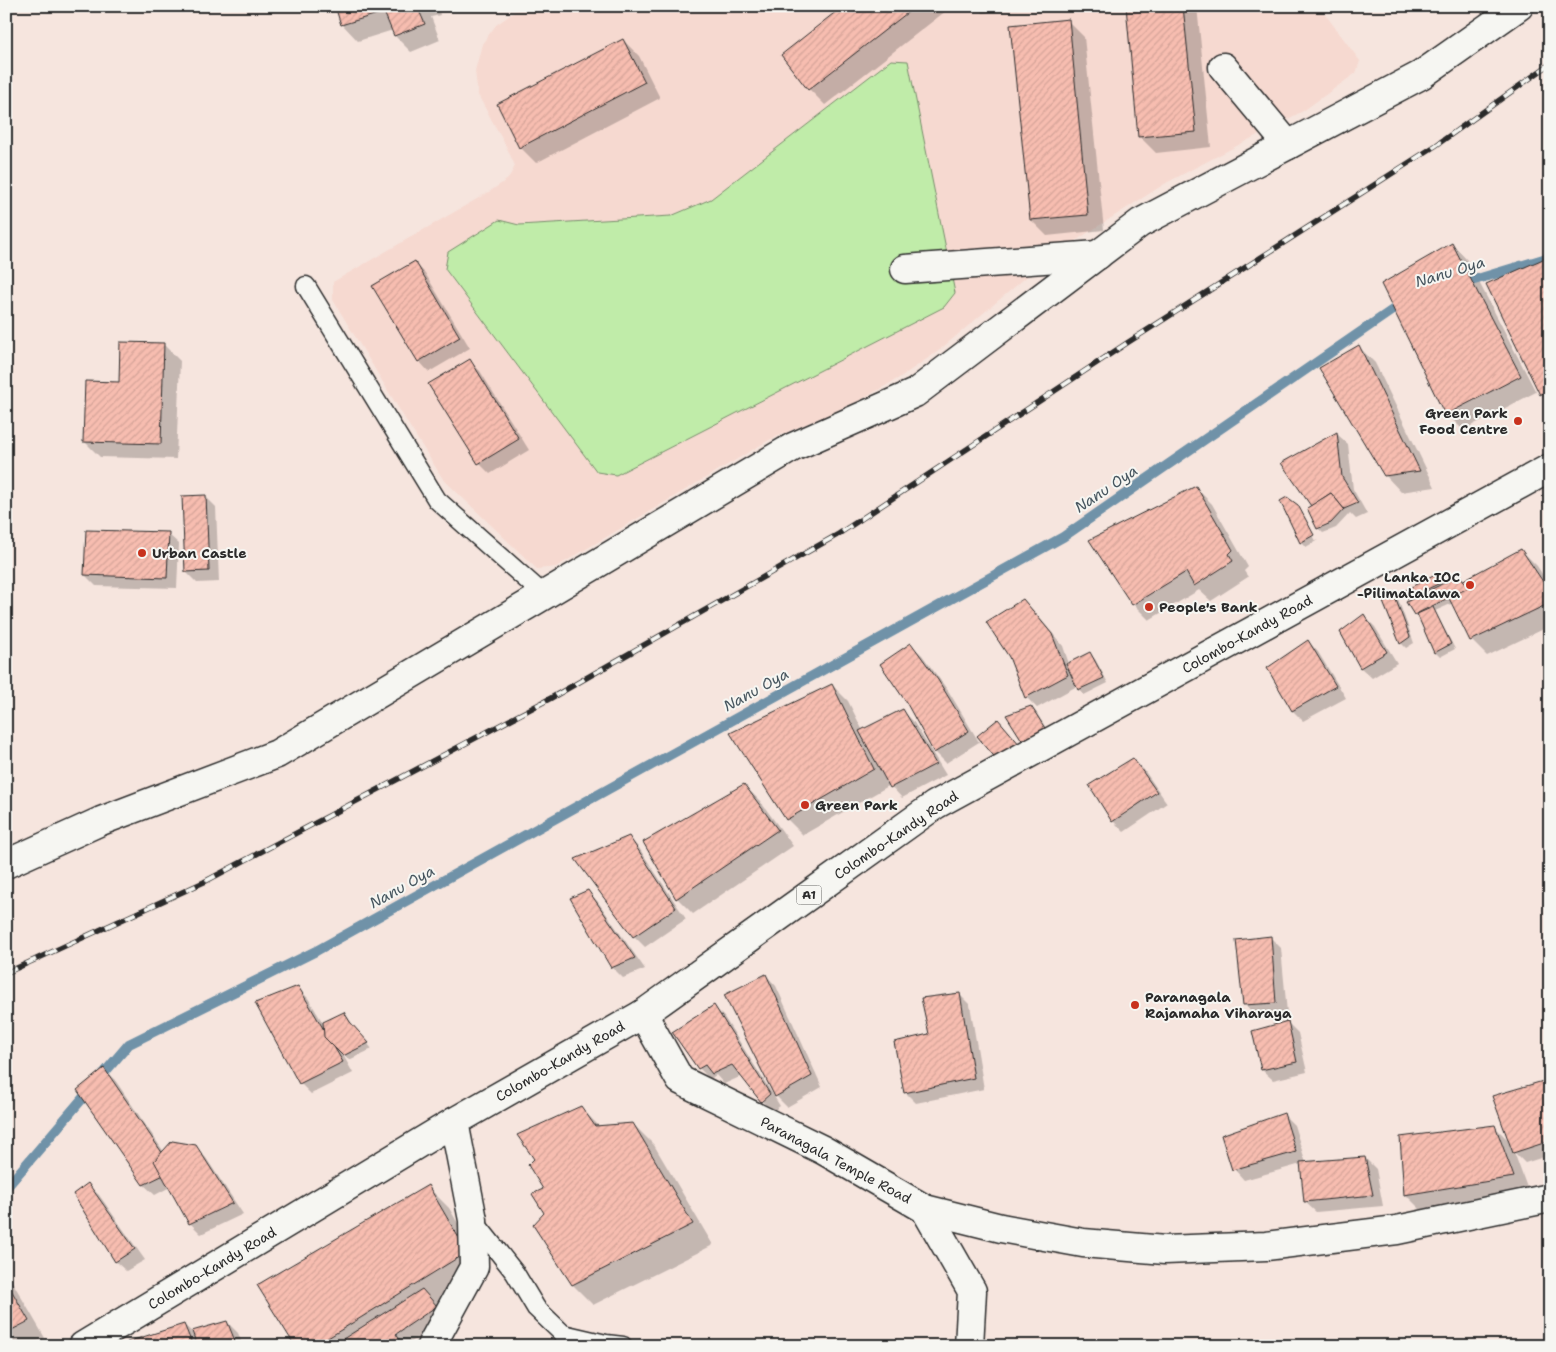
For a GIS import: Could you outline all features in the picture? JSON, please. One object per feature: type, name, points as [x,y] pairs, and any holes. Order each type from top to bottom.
[{"type":"main road","points":[[6,864],[101,821],[277,754],[793,447],[915,393],[1140,223],[1421,75],[1519,6]]},
{"type":"main road","points":[[1224,67],[1288,145]]},
{"type":"main road","points":[[905,269],[1098,255]]},
{"type":"main road","name":"Colombo-Kandy Road","points":[[82,1346],[454,1122],[642,1014],[935,805],[1550,468]]},
{"type":"main road","name":"Paranagala Temple Road","points":[[642,1014],[680,1080],[823,1150],[925,1209],[972,1291],[969,1346]]},
{"type":"main road","points":[[431,1346],[474,1267],[474,1220],[454,1122]]},
{"type":"main road","points":[[925,1209],[1002,1228],[1083,1243],[1165,1250],[1266,1246],[1397,1230],[1550,1198]]},
{"type":"lane","points":[[306,286],[437,500],[544,595]]},
{"type":"lane","points":[[474,1220],[515,1273],[536,1308],[563,1334],[623,1346]]},
{"type":"shaded area","points":[[523,6],[1319,6],[1360,61],[1356,73],[1303,111],[1166,183],[1075,241],[1037,268],[937,352],[899,378],[857,402],[769,440],[556,567],[537,569],[443,479],[333,300],[333,282],[489,192],[508,179],[515,166],[478,95],[475,71],[482,44],[496,25]],"holes":[[[711,199],[944,307],[616,475],[598,472],[445,269],[499,220],[519,225],[671,216]]]},
{"type":"green space","points":[[891,60],[908,61],[955,293],[944,307],[616,475],[597,472],[445,269],[448,252],[499,220],[519,225],[671,216],[711,199]]},
{"type":"building","points":[[335,6],[417,6],[425,24],[394,36],[384,12],[341,25]]},
{"type":"building","points":[[843,6],[916,6],[808,90],[781,55]]},
{"type":"building","points":[[1126,6],[1183,6],[1196,132],[1138,137]]},
{"type":"building","points":[[1069,19],[1088,215],[1030,220],[1010,25]]},
{"type":"building","points":[[623,39],[645,82],[519,148],[497,104]]},
{"type":"building","points":[[1452,243],[1521,376],[1445,415],[1381,284]]},
{"type":"building","points":[[1550,256],[1550,389],[1540,395],[1486,284]]},
{"type":"building","points":[[415,261],[460,337],[418,362],[372,286]]},
{"type":"building","points":[[120,342],[164,343],[161,444],[83,442],[85,381],[119,382]]},
{"type":"building","points":[[1359,345],[1420,471],[1384,476],[1319,368]]},
{"type":"building","points":[[470,359],[519,439],[478,464],[428,384]]},
{"type":"building","points":[[1337,432],[1342,477],[1358,503],[1344,509],[1331,493],[1311,506],[1281,463]]},
{"type":"building","points":[[1196,486],[1233,550],[1229,554],[1233,561],[1194,586],[1186,572],[1132,605],[1089,540]]},
{"type":"building","points":[[1331,493],[1344,509],[1331,523],[1317,529],[1307,508]]},
{"type":"building","points":[[206,495],[209,571],[185,572],[182,496]]},
{"type":"building","points":[[1287,497],[1298,505],[1314,535],[1300,543],[1280,501]]},
{"type":"building","points":[[86,530],[169,532],[167,578],[84,575]]},
{"type":"building","points":[[1521,549],[1550,592],[1550,603],[1470,641],[1445,590]]},
{"type":"building","points":[[1435,574],[1440,583],[1407,599],[1402,592]]},
{"type":"building","points":[[1460,575],[1468,588],[1414,615],[1406,602]]},
{"type":"building","points":[[1393,592],[1410,637],[1400,644],[1381,597]]},
{"type":"building","points":[[1023,599],[1052,634],[1068,675],[1025,698],[1009,657],[986,622]]},
{"type":"building","points":[[1433,607],[1451,644],[1434,653],[1417,614]]},
{"type":"building","points":[[1364,614],[1387,652],[1360,668],[1340,632]]},
{"type":"building","points":[[1308,640],[1336,686],[1292,711],[1267,668]]},
{"type":"building","points":[[911,643],[938,680],[969,731],[934,753],[906,702],[880,664]]},
{"type":"building","points":[[1090,652],[1104,678],[1078,690],[1066,664]]},
{"type":"building","points":[[832,684],[874,769],[786,820],[730,733]]},
{"type":"building","points":[[1031,706],[1048,733],[1025,745],[1006,715]]},
{"type":"building","points":[[903,709],[936,764],[890,788],[859,731]]},
{"type":"building","points":[[998,719],[1020,745],[998,761],[977,736]]},
{"type":"building","points":[[1133,758],[1157,792],[1112,822],[1089,785]]},
{"type":"building","points":[[744,784],[778,830],[676,899],[643,842]]},
{"type":"building","points":[[629,836],[676,908],[633,937],[575,859]]},
{"type":"building","points":[[588,890],[635,958],[611,968],[570,898]]},
{"type":"building","points":[[1271,936],[1276,1003],[1243,1005],[1236,940]]},
{"type":"building","points":[[766,974],[812,1076],[775,1097],[724,995]]},
{"type":"building","points":[[298,986],[343,1062],[299,1084],[255,1003]]},
{"type":"building","points":[[960,993],[974,1078],[904,1093],[894,1042],[929,1034],[921,998]]},
{"type":"building","points":[[714,1005],[770,1094],[761,1102],[732,1065],[712,1074],[705,1065],[698,1069],[672,1032]]},
{"type":"building","points":[[344,1012],[350,1022],[369,1043],[343,1056],[324,1037],[323,1022]]},
{"type":"building","points":[[1288,1021],[1297,1062],[1261,1070],[1252,1031]]},
{"type":"building","points":[[104,1068],[174,1170],[143,1185],[77,1090]]},
{"type":"building","points":[[1550,1079],[1550,1141],[1513,1153],[1492,1096]]},
{"type":"building","points":[[581,1106],[595,1126],[633,1123],[693,1224],[572,1285],[533,1225],[544,1213],[532,1194],[543,1189],[528,1165],[534,1159],[517,1135]]},
{"type":"building","points":[[1284,1113],[1296,1152],[1232,1170],[1221,1135]]},
{"type":"building","points":[[1495,1125],[1514,1177],[1404,1195],[1400,1137]]},
{"type":"building","points":[[172,1141],[196,1145],[233,1203],[189,1224],[154,1161]]},
{"type":"building","points":[[1365,1157],[1373,1195],[1304,1202],[1300,1162]]},
{"type":"building","points":[[88,1183],[135,1249],[115,1262],[73,1194]]},
{"type":"building","points":[[428,1185],[467,1252],[315,1346],[295,1346],[257,1285]]},
{"type":"building","points":[[6,1281],[29,1321],[6,1333]]},
{"type":"building","points":[[422,1289],[437,1306],[396,1334],[402,1343],[397,1346],[332,1346]]},
{"type":"building","points":[[227,1321],[237,1346],[197,1346],[192,1331]]},
{"type":"building","points":[[184,1324],[193,1346],[129,1346],[127,1342]]},
{"type":"waterway","name":"Nanu Oya","points":[[1461,284],[1550,257]]},
{"type":"waterway","name":"Nanu Oya","points":[[6,1188],[129,1044],[316,951],[1063,537],[1404,302]]},
{"type":"railway","points":[[6,973],[204,882],[551,698],[837,535],[1127,343],[1435,146],[1550,64]]},
{"type":"place","name":"Green Park Food Centre","points":[[1518,421]]},
{"type":"place","name":"Urban Castle","points":[[142,553]]},
{"type":"place","name":"Lanka IOC -Pilimatalawa","points":[[1470,585]]},
{"type":"place","name":"People's Bank","points":[[1149,607]]},
{"type":"place","name":"Green Park","points":[[805,805]]},
{"type":"place","name":"Paranagala Rajamaha Viharaya","points":[[1135,1005]]}]
